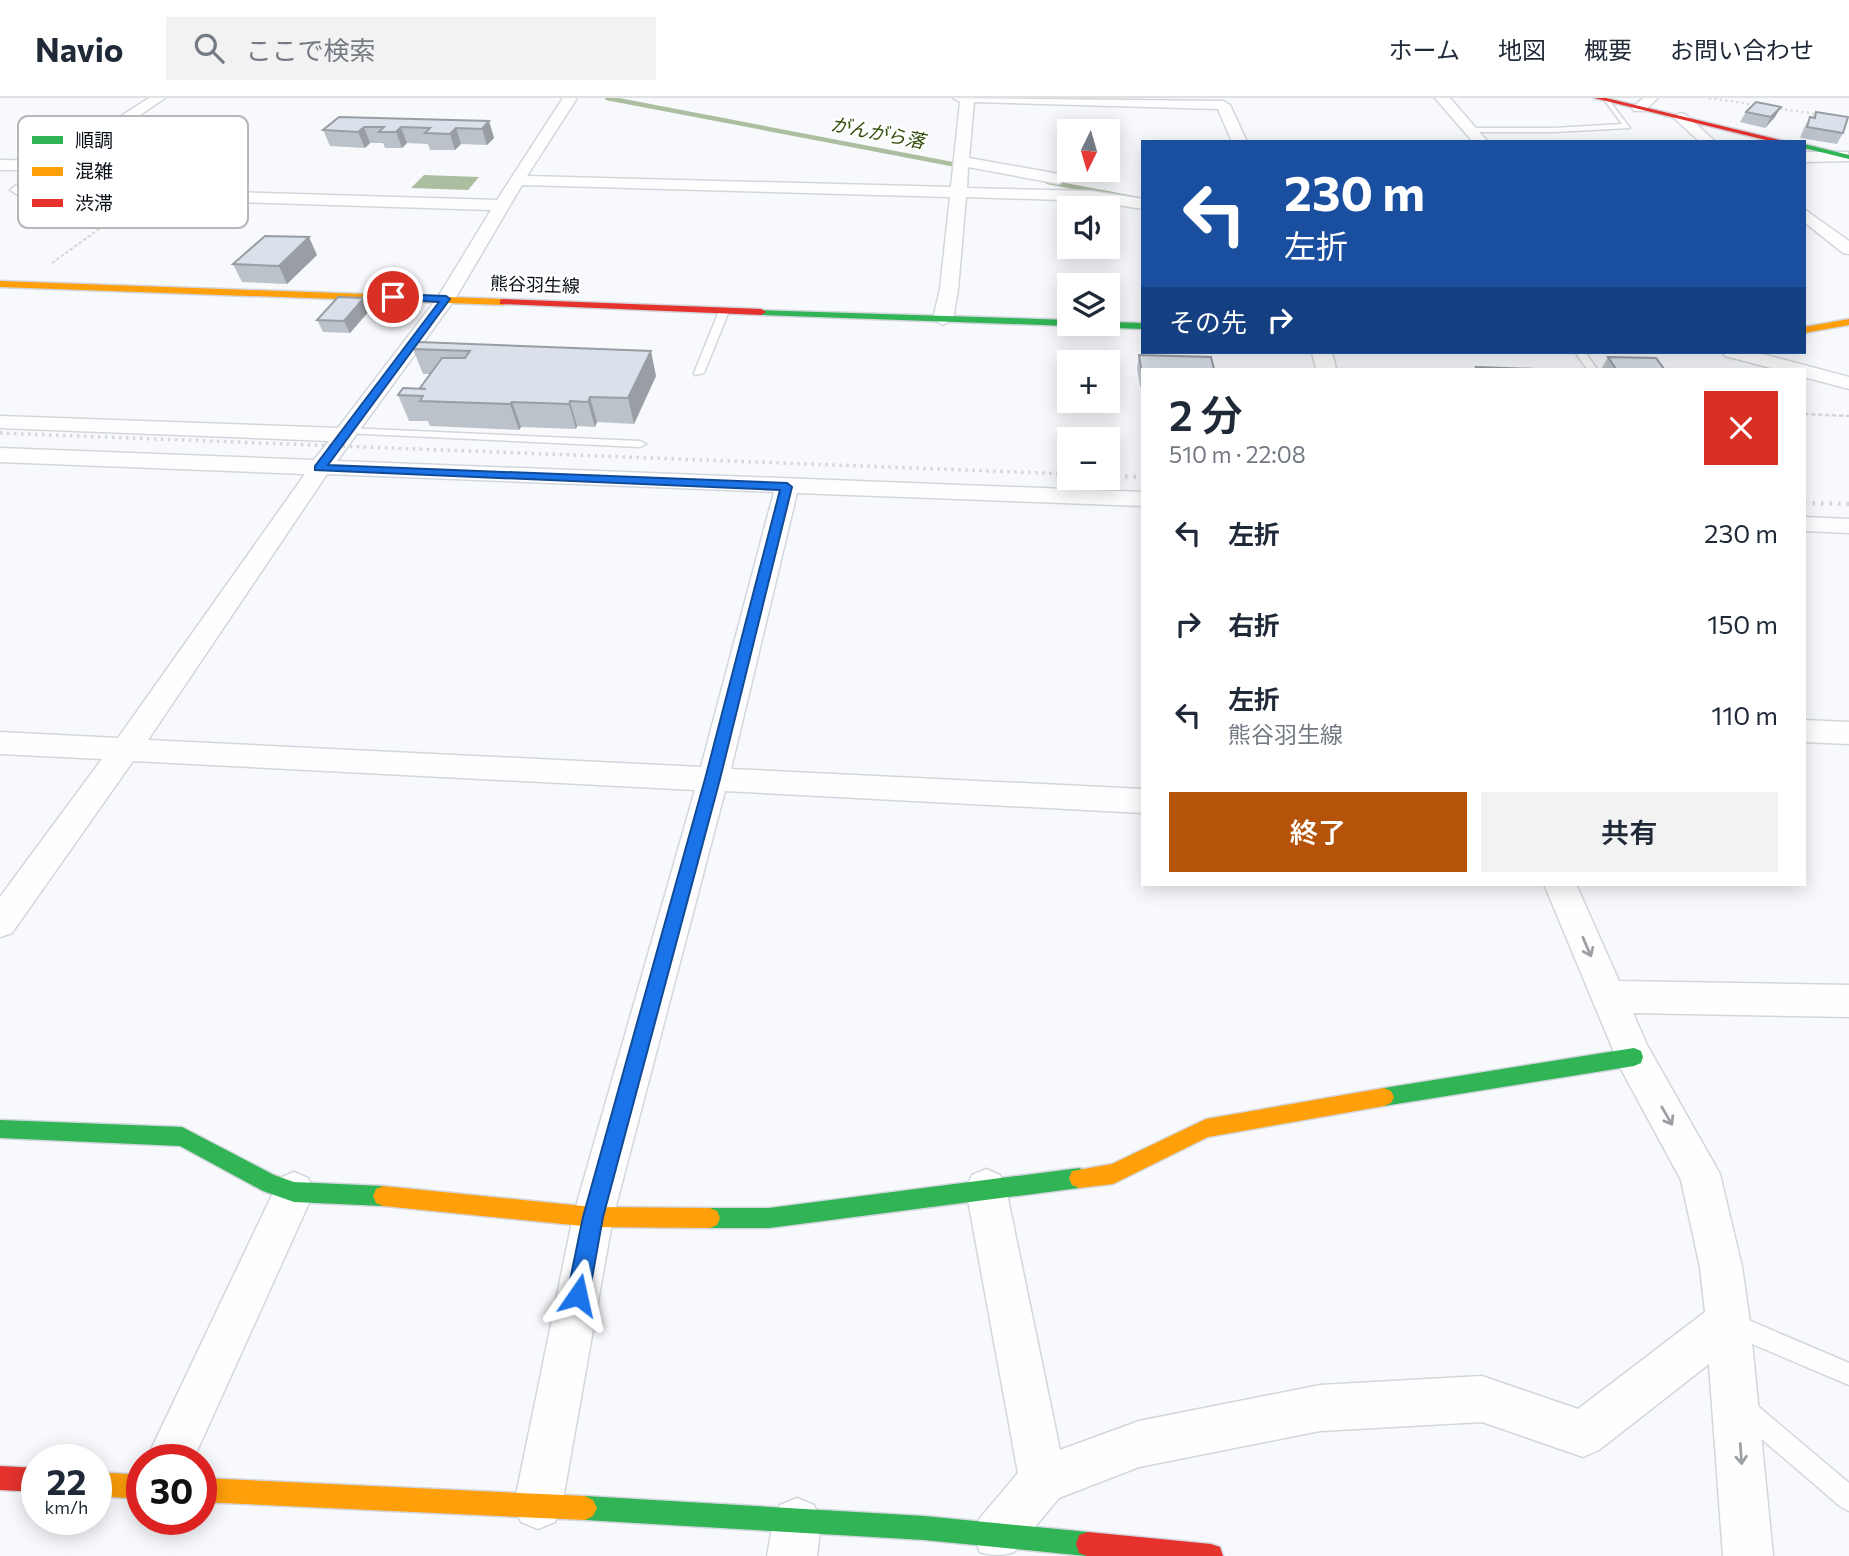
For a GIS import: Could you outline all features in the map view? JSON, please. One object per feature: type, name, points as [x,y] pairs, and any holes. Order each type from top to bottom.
[{"type":"main road","points":[[1602,99],[1645,103],[1681,117],[1776,140]]},
{"type":"main road","points":[[1806,146],[1848,157]]},
{"type":"main road","name":"熊谷羽生線","points":[[0,284],[1057,323]]},
{"type":"main road","points":[[1806,330],[1849,321]]},
{"type":"main road","points":[[1120,325],[1141,326]]},
{"type":"main road","points":[[0,1129],[182,1137],[270,1184],[294,1192],[415,1197],[593,1217],[769,1218],[1113,1174],[1206,1128],[1341,1103],[1463,1086],[1634,1057]]},
{"type":"main road","points":[[0,1478],[21,1479]]},
{"type":"main road","points":[[217,1491],[538,1505],[795,1539],[924,1528],[998,1535],[1071,1549],[1211,1556]]},
{"type":"street","points":[[130,116],[158,98]]},
{"type":"street","points":[[0,923],[125,750],[320,468],[446,299],[501,205],[570,98]]},
{"type":"street","points":[[960,98],[1223,105],[1239,140]]},
{"type":"street","points":[[943,319],[949,289],[967,98]]},
{"type":"street","points":[[1441,98],[1479,140]]},
{"type":"street","points":[[1681,117],[1707,140]]},
{"type":"street","points":[[1806,157],[1848,157]]},
{"type":"street","points":[[0,165],[18,165]]},
{"type":"street","points":[[519,176],[960,173],[1109,193],[1141,194]]},
{"type":"street","points":[[960,173],[1109,193],[1141,203]]},
{"type":"street","points":[[248,197],[501,205]]},
{"type":"street","points":[[1806,216],[1849,249]]},
{"type":"street","points":[[1740,354],[1794,368]]},
{"type":"street","points":[[1806,372],[1849,383]]},
{"type":"street","points":[[0,422],[346,433]]},
{"type":"street","points":[[0,455],[1141,499]]},
{"type":"street","points":[[538,1505],[593,1217],[713,779],[787,487]]},
{"type":"street","points":[[1806,524],[1849,526]]},
{"type":"street","points":[[1806,731],[1849,733]]},
{"type":"street","points":[[0,743],[1141,801]]},
{"type":"street","points":[[1561,886],[1634,1057],[1700,1174],[1721,1266],[1736,1402],[1748,1556]]},
{"type":"street","points":[[1608,997],[1849,1001]]},
{"type":"street","points":[[986,1189],[1043,1480]]},
{"type":"street","points":[[176,1444],[294,1192]]},
{"type":"street","points":[[998,1535],[1043,1480],[1139,1444],[1320,1408],[1482,1399],[1583,1434],[1728,1322]]},
{"type":"lane","points":[[1471,130],[1554,130],[1627,126],[1602,99]]},
{"type":"lane","points":[[699,373],[724,311]]},
{"type":"lane","points":[[346,433],[640,444]]},
{"type":"lane","points":[[1728,1322],[1849,1374]]},
{"type":"lane","points":[[1736,1402],[1849,1499]]},
{"type":"path","points":[[23,285],[101,228]]},
{"type":"path","points":[[1806,414],[1849,415]]},
{"type":"shaded area","points":[[424,175],[479,177],[468,190],[411,188]]},
{"type":"building","points":[[1756,102],[1781,107],[1771,117],[1746,112]]},
{"type":"building","points":[[1816,112],[1848,117],[1843,133],[1807,127],[1810,117],[1815,118]]},
{"type":"building","points":[[339,117],[489,121],[482,129],[456,128],[450,134],[425,133],[430,128],[401,127],[396,132],[379,132],[384,127],[364,127],[358,132],[323,130]]},
{"type":"building","points":[[265,236],[309,237],[279,266],[233,264]]},
{"type":"building","points":[[338,297],[364,298],[344,321],[317,320]]},
{"type":"building","points":[[418,342],[651,351],[628,398],[590,397],[588,402],[570,401],[569,404],[420,401],[423,396],[398,395],[403,388],[426,389],[420,388],[442,358],[465,358],[470,351],[413,349]]},
{"type":"building","points":[[1139,355],[1211,357],[1214,368],[1141,368]]},
{"type":"building","points":[[1608,357],[1656,358],[1663,368],[1615,368]]},
{"type":"waterway","name":"がんがら落","points":[[607,98],[962,166]]},
{"type":"waterway","name":"がんがら落","points":[[1048,182],[1138,199]]},
{"type":"railway","points":[[1709,98],[1849,119]]},
{"type":"railway","points":[[0,433],[1057,474]]},
{"type":"railway","points":[[1120,476],[1141,477]]},
{"type":"railway","points":[[1806,503],[1849,504]]},
{"type":"traffic: fast","points":[[1806,146],[1849,157]]},
{"type":"traffic: fast","points":[[761,312],[1057,323]]},
{"type":"traffic: fast","points":[[1120,325],[1141,326]]},
{"type":"traffic: fast","points":[[1384,1097],[1634,1057]]},
{"type":"traffic: fast","points":[[0,1129],[182,1137],[270,1184],[294,1192],[383,1196]]},
{"type":"traffic: fast","points":[[710,1218],[769,1218],[1079,1178]]},
{"type":"traffic: fast","points":[[585,1508],[924,1528],[1088,1544]]},
{"type":"traffic: slow","points":[[0,284],[503,302]]},
{"type":"traffic: slow","points":[[1806,330],[1849,322]]},
{"type":"traffic: slow","points":[[1079,1178],[1113,1174],[1206,1128],[1384,1097]]},
{"type":"traffic: slow","points":[[383,1196],[593,1217],[710,1218]]},
{"type":"traffic: slow","points":[[112,1485],[126,1486]]},
{"type":"traffic: slow","points":[[217,1491],[585,1508]]},
{"type":"traffic: jam","points":[[1597,98],[1776,140]]},
{"type":"traffic: jam","points":[[503,302],[761,312]]},
{"type":"traffic: jam","points":[[0,1478],[21,1479]]},
{"type":"traffic: jam","points":[[1088,1544],[1211,1556]]},
{"type":"route","points":[[393,297],[446,299],[320,468],[787,487],[713,779],[593,1217],[578,1295]]}]
